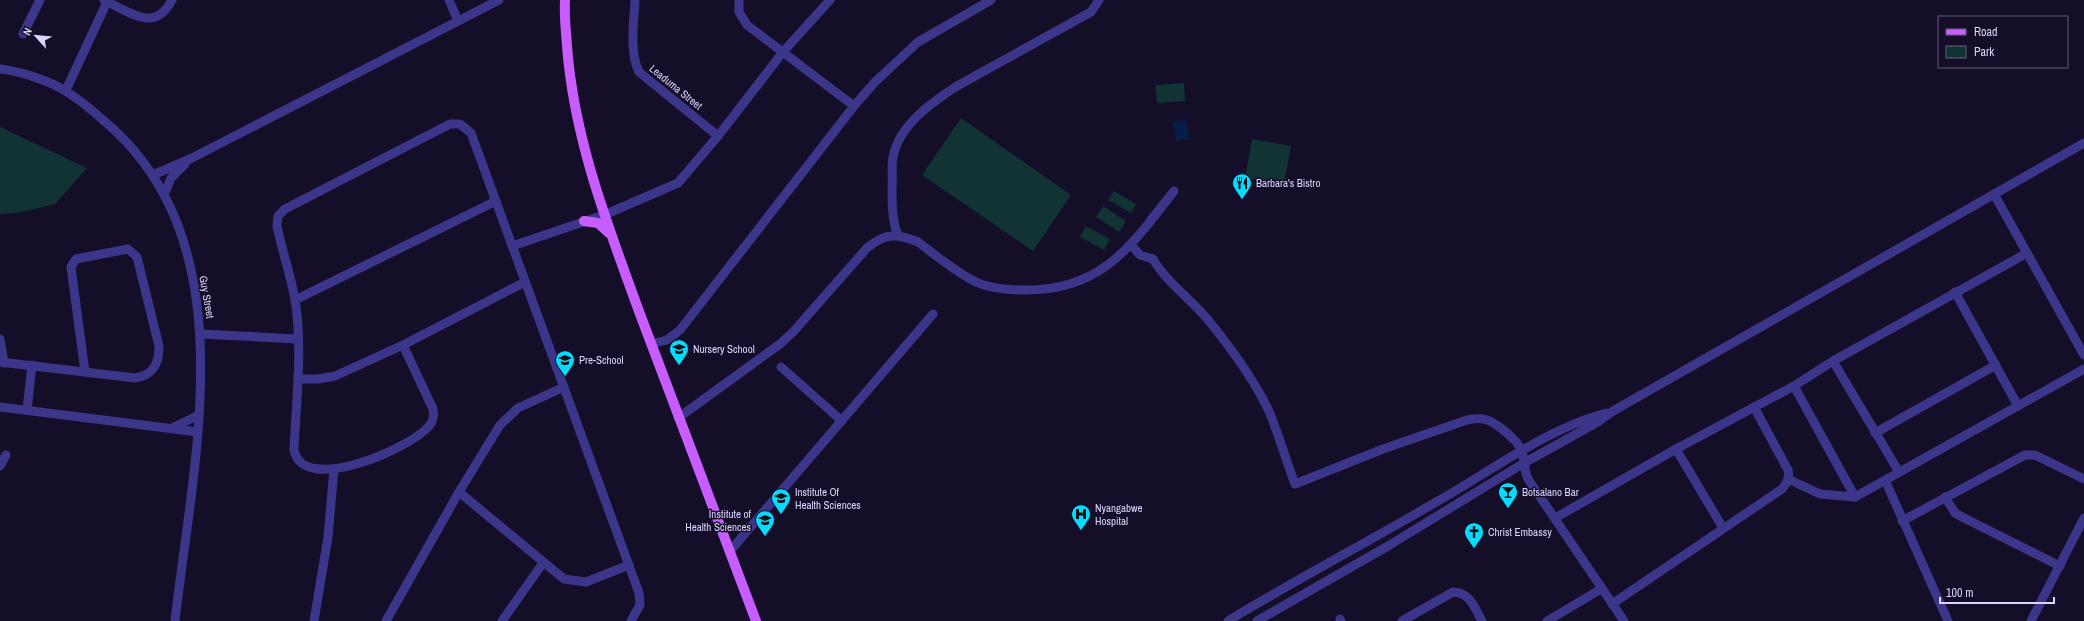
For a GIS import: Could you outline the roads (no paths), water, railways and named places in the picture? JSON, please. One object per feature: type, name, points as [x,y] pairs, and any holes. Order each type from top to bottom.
[{"type":"main road","points":[[563,3],[569,77],[574,109],[582,142],[604,215],[678,418],[756,621]]},
{"type":"main road","points":[[584,221],[598,224],[611,234]]},
{"type":"street","points":[[23,34],[40,0]]},
{"type":"street","points":[[66,90],[106,1],[130,12],[151,19],[158,18],[164,13],[172,0]]},
{"type":"street","points":[[449,0],[458,21]]},
{"type":"street","points":[[154,175],[192,158],[499,0]]},
{"type":"street","name":"Leaduma Street","points":[[635,0],[634,53],[635,64],[639,72],[645,79],[718,136]]},
{"type":"street","points":[[739,0],[738,12],[742,19],[854,106]]},
{"type":"street","points":[[512,246],[604,215],[678,182],[718,136],[783,52],[830,0]]},
{"type":"street","points":[[651,344],[667,340],[680,330],[854,106],[875,82],[918,42],[992,0]]},
{"type":"street","points":[[898,236],[892,214],[893,158],[900,138],[908,126],[939,98],[957,86],[1091,12],[1099,0]]},
{"type":"street","name":"Guy Street","points":[[0,68],[33,77],[66,90],[114,128],[138,154],[154,175],[182,237],[190,268],[201,334],[202,380],[198,432],[175,621]]},
{"type":"street","points":[[403,345],[433,409],[433,420],[423,431],[385,454],[355,465],[334,469],[306,466],[300,463],[295,457],[294,450],[298,379],[295,300],[277,226],[280,212],[450,124],[460,124],[471,133],[639,593],[640,605],[631,621]]},
{"type":"street","points":[[1257,621],[1388,546],[1524,463],[1596,423],[1613,411],[2084,143]]},
{"type":"street","points":[[164,195],[171,178],[192,158]]},
{"type":"street","points":[[678,418],[780,344],[793,332],[867,248],[877,240],[887,236],[898,236],[918,242],[977,282],[989,287],[1016,290],[1052,288],[1085,280],[1110,264],[1132,245],[1174,191],[1150,221]]},
{"type":"street","points":[[1994,194],[2084,355]]},
{"type":"street","points":[[295,300],[496,201]]},
{"type":"street","points":[[1132,245],[1140,255],[1152,259],[1157,268],[1191,300],[1209,321],[1244,368],[1266,406],[1294,484],[1383,449],[1476,419],[1488,420],[1496,424],[1518,443],[1522,451],[1524,471],[1528,479],[1624,621]]},
{"type":"street","points":[[0,338],[2,362],[32,365],[85,372],[135,378],[148,374],[157,366],[159,346],[137,257],[128,249],[76,259],[70,267],[85,372]]},
{"type":"street","points":[[1555,518],[1676,448],[1794,386],[1833,361],[2027,253]]},
{"type":"street","points":[[298,379],[318,380],[335,376],[403,345],[525,282]]},
{"type":"street","points":[[1956,292],[2018,406]]},
{"type":"street","points":[[730,551],[933,314]]},
{"type":"street","points":[[201,334],[297,340]]},
{"type":"street","points":[[1833,361],[1899,472]]},
{"type":"street","points":[[27,410],[32,365]]},
{"type":"street","points":[[1875,433],[1996,365]]},
{"type":"street","points":[[781,366],[842,421]]},
{"type":"street","points":[[1788,479],[1820,494],[1855,497],[2084,369]]},
{"type":"street","points":[[1794,386],[1855,497]]},
{"type":"street","points":[[386,621],[459,492],[500,425],[509,414],[518,408],[564,387]]},
{"type":"street","points":[[0,407],[198,432]]},
{"type":"street","points":[[1612,604],[1782,489],[1788,479],[1788,470],[1754,407]]},
{"type":"street","points":[[1228,621],[1275,592],[1444,498],[1551,433],[1583,420],[1613,411]]},
{"type":"street","points":[[171,429],[199,415]]},
{"type":"street","points":[[1676,448],[1723,528]]},
{"type":"street","points":[[0,466],[6,455]]},
{"type":"street","points":[[1902,521],[2025,455],[2035,456],[2084,479]]},
{"type":"street","points":[[314,621],[328,537],[334,469]]},
{"type":"street","points":[[1884,480],[1948,621]]},
{"type":"street","points":[[459,492],[564,579],[586,582],[629,565]]},
{"type":"street","points":[[1945,497],[1955,513],[2060,566]]},
{"type":"street","points":[[2032,621],[2084,518]]},
{"type":"street","points":[[502,621],[543,563]]},
{"type":"street","points":[[1547,621],[1602,589]]},
{"type":"street","points":[[1402,621],[1453,592],[1461,592],[1469,597],[1482,621]]},
{"type":"water","points":[[1186,120],[1189,139],[1176,141],[1173,122]]},
{"type":"place","name":"Barbara's Bistro","points":[[1242,200]]},
{"type":"place","name":"Nursery School","points":[[679,366]]},
{"type":"place","name":"Pre-School","points":[[565,377]]},
{"type":"place","name":"Botsalano Bar","points":[[1508,509]]},
{"type":"place","name":"Institute Of Health Sciences","points":[[781,515]]},
{"type":"place","name":"Nyangabwe Hospital","points":[[1081,531]]},
{"type":"place","name":"Institute of Health Sciences","points":[[765,537]]},
{"type":"place","name":"Christ Embassy","points":[[1474,549]]}]
